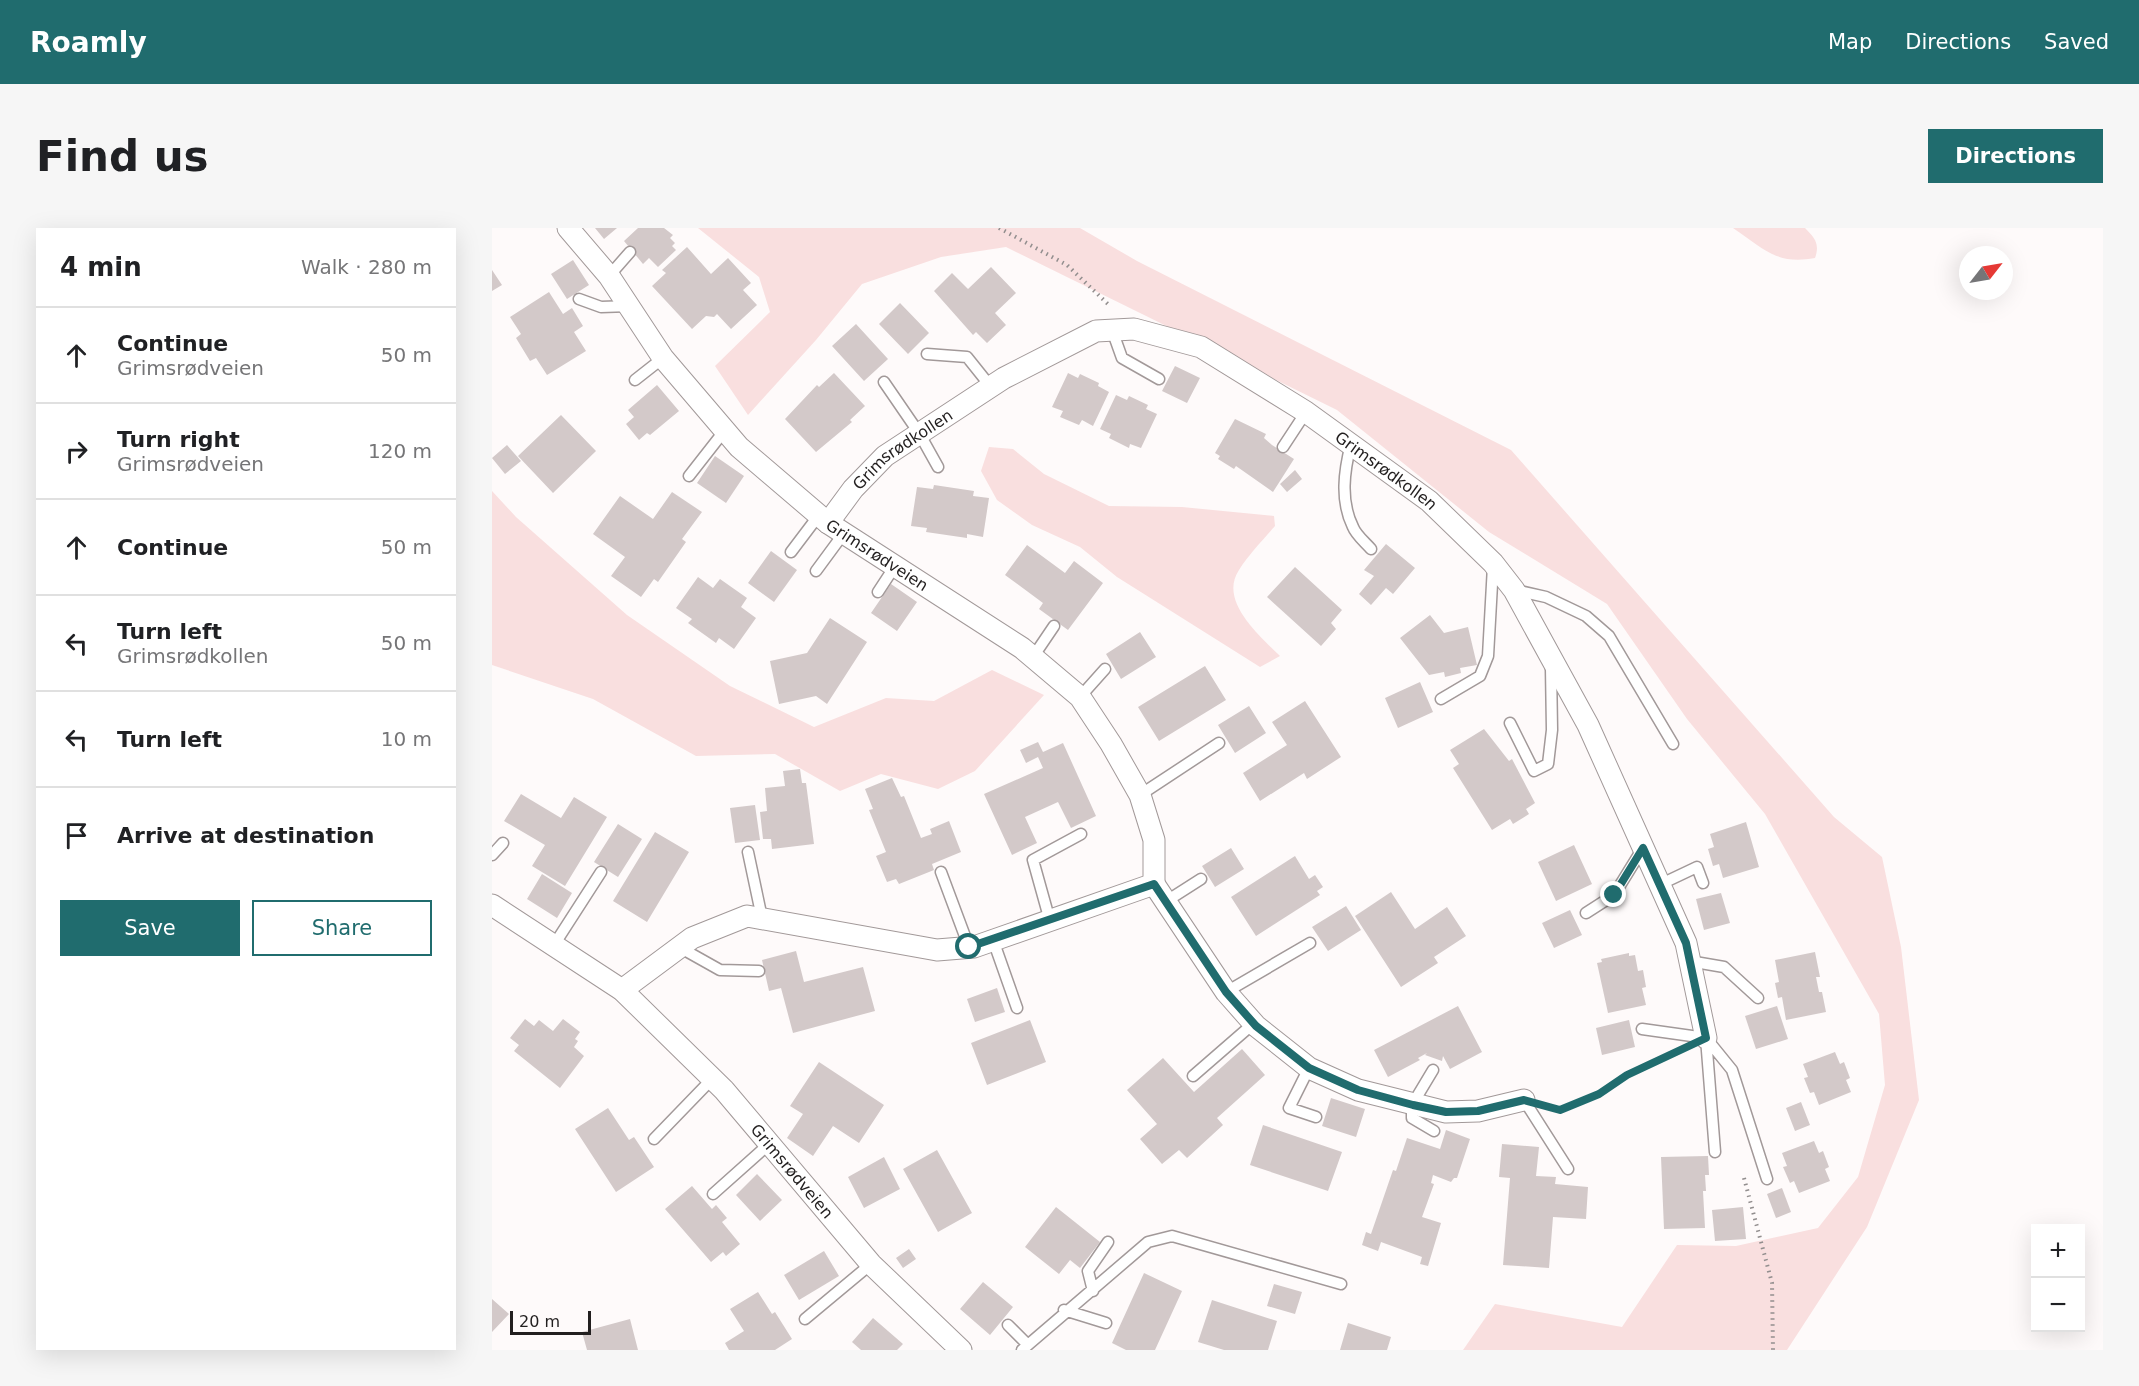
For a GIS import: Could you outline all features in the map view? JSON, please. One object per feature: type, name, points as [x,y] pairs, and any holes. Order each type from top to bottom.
[{"type":"street","name":"Grimsrødveien","points":[[568,228],[609,276],[663,358],[739,447],[830,524],[1033,657],[1080,697],[1112,744],[1140,795],[1154,840],[1159,893]]},
{"type":"street","name":"Grimsrødkollen","points":[[830,524],[853,489],[885,456],[991,387],[1096,331],[1134,329],[1201,347],[1306,412],[1429,501],[1494,563],[1514,590],[1588,724],[1686,943],[1706,1038]]},
{"type":"street","points":[[622,990],[692,938],[747,916],[937,950],[969,947],[1050,921],[1159,893],[1226,992],[1254,1023],[1309,1068],[1358,1090],[1446,1112],[1478,1111],[1524,1100]]},
{"type":"street","name":"Grimsrødveien","points":[[492,905],[622,990],[712,1079],[871,1264],[962,1350]]},
{"type":"lane","points":[[609,276],[630,252]]},
{"type":"lane","points":[[579,298],[601,307],[630,306]]},
{"type":"lane","points":[[1112,330],[1122,358],[1159,379]]},
{"type":"lane","points":[[927,354],[967,357],[991,387]]},
{"type":"lane","points":[[635,381],[663,358]]},
{"type":"lane","points":[[884,382],[938,467]]},
{"type":"lane","points":[[1283,447],[1306,412]]},
{"type":"lane","points":[[689,476],[724,430]]},
{"type":"lane","points":[[1350,444],[1344,470],[1345,502],[1353,528],[1371,549]]},
{"type":"lane","points":[[791,552],[830,524]]},
{"type":"lane","points":[[816,571],[830,524]]},
{"type":"lane","points":[[1441,699],[1480,676],[1488,656],[1494,563]]},
{"type":"lane","points":[[878,592],[896,566]]},
{"type":"lane","points":[[1514,590],[1546,597],[1586,616],[1609,636],[1673,744]]},
{"type":"lane","points":[[1033,657],[1054,626]]},
{"type":"lane","points":[[1510,723],[1534,771],[1548,764],[1552,730],[1551,655]]},
{"type":"lane","points":[[1080,697],[1105,669]]},
{"type":"lane","points":[[1140,795],[1219,743]]},
{"type":"lane","points":[[1050,921],[1033,860],[1081,834]]},
{"type":"lane","points":[[492,855],[503,843]]},
{"type":"lane","points":[[1586,913],[1614,895],[1643,848]]},
{"type":"lane","points":[[748,852],[762,918]]},
{"type":"lane","points":[[1659,885],[1697,867],[1703,883]]},
{"type":"lane","points":[[554,945],[601,872]]},
{"type":"lane","points":[[941,872],[969,947]]},
{"type":"lane","points":[[1159,893],[1201,879]]},
{"type":"lane","points":[[993,940],[1017,1008]]},
{"type":"lane","points":[[1226,992],[1310,943]]},
{"type":"lane","points":[[679,947],[720,970],[759,971]]},
{"type":"lane","points":[[1689,961],[1724,967],[1758,998]]},
{"type":"lane","points":[[1193,1076],[1254,1023]]},
{"type":"lane","points":[[1642,1029],[1706,1038],[1732,1070],[1767,1179]]},
{"type":"lane","points":[[1706,1038],[1715,1152]]},
{"type":"lane","points":[[1309,1068],[1288,1108],[1316,1118]]},
{"type":"lane","points":[[1433,1070],[1413,1105],[1412,1118],[1434,1131]]},
{"type":"lane","points":[[654,1139],[712,1079]]},
{"type":"lane","points":[[1524,1100],[1568,1169]]},
{"type":"lane","points":[[713,1194],[769,1144]]},
{"type":"lane","points":[[1008,1325],[1024,1347],[1064,1310],[1093,1291],[1148,1242],[1172,1236],[1341,1284]]},
{"type":"lane","points":[[1093,1291],[1088,1271],[1108,1242]]},
{"type":"lane","points":[[805,1319],[871,1264]]},
{"type":"lane","points":[[1064,1310],[1106,1323]]},
{"type":"path","points":[[999,228],[1067,264],[1134,329]]},
{"type":"path","points":[[1524,1100],[1560,1110],[1599,1094],[1627,1075],[1706,1038]]},
{"type":"path","points":[[1742,1170],[1772,1283],[1773,1350]]},
{"type":"shaded area","points":[[698,228],[1080,228],[1137,261],[1511,450],[1834,817],[1882,857],[1901,947],[1919,1100],[1867,1227],[1787,1350],[1463,1350],[1495,1304],[1622,1327],[1677,1245],[1736,1246],[1818,1228],[1858,1177],[1885,1085],[1879,1014],[1765,814],[1687,719],[1607,604],[1489,532],[1337,410],[1006,247],[941,257],[862,284],[816,340],[748,415],[715,366],[770,312],[759,277]]},
{"type":"shaded area","points":[[1733,228],[1805,228],[1816,242],[1815,258],[1790,259],[1771,254]]},
{"type":"shaded area","points":[[989,447],[1013,449],[1044,474],[1109,506],[1182,507],[1274,516],[1275,526],[1239,570],[1234,582],[1234,594],[1244,618],[1280,656],[1260,667],[1117,577],[1080,547],[1032,525],[997,500],[981,471]]},
{"type":"shaded area","points":[[492,491],[516,517],[627,615],[730,686],[814,727],[886,698],[934,701],[992,670],[1044,695],[975,771],[938,789],[881,774],[840,791],[775,754],[696,756],[593,699],[492,665]]},
{"type":"building","points":[[595,228],[617,228],[604,239]]},
{"type":"building","points":[[638,228],[664,228],[673,235],[670,238],[675,243],[672,246],[676,250],[658,267],[649,258],[643,264],[624,241]]},
{"type":"building","points":[[687,247],[711,274],[728,258],[751,283],[743,290],[757,305],[731,329],[717,314],[714,317],[706,316],[692,329],[652,286],[666,273],[662,270]]},
{"type":"building","points":[[573,260],[589,285],[567,299],[551,274]]},
{"type":"building","points":[[991,267],[1016,293],[995,313],[1006,325],[987,343],[976,332],[973,335],[934,291],[952,273],[968,289]]},
{"type":"building","points":[[492,270],[502,285],[492,291]]},
{"type":"building","points":[[549,292],[563,314],[572,308],[583,326],[574,332],[586,351],[547,375],[536,358],[530,361],[516,338],[521,334],[510,317]]},
{"type":"building","points":[[900,303],[929,333],[908,354],[879,324]]},
{"type":"building","points":[[856,324],[888,359],[864,381],[832,346]]},
{"type":"building","points":[[1175,366],[1200,378],[1187,403],[1162,391]]},
{"type":"building","points":[[834,373],[865,406],[850,420],[852,422],[816,452],[785,419],[817,385],[819,387]]},
{"type":"building","points":[[1068,373],[1078,378],[1080,374],[1099,383],[1098,386],[1109,392],[1093,426],[1082,420],[1079,425],[1060,417],[1063,411],[1052,407]]},
{"type":"building","points":[[657,385],[679,411],[650,435],[647,433],[639,440],[626,424],[634,417],[628,410]]},
{"type":"building","points":[[1116,395],[1127,400],[1129,396],[1148,405],[1146,409],[1157,414],[1141,448],[1130,444],[1129,448],[1109,438],[1111,434],[1100,429]]},
{"type":"building","points":[[561,415],[596,451],[553,493],[518,456]]},
{"type":"building","points":[[1235,419],[1266,434],[1264,438],[1294,459],[1273,492],[1236,466],[1234,469],[1218,459],[1220,456],[1215,453]]},
{"type":"building","points":[[507,445],[521,461],[505,474],[492,458]]},
{"type":"building","points":[[715,456],[744,476],[726,503],[697,483]]},
{"type":"building","points":[[1295,470],[1302,479],[1287,492],[1280,484]]},
{"type":"building","points":[[934,485],[974,491],[973,496],[989,498],[983,537],[967,534],[967,538],[926,532],[927,528],[911,526],[917,487],[933,489]]},
{"type":"building","points":[[672,492],[702,512],[682,539],[686,542],[658,582],[654,579],[641,597],[611,576],[625,557],[593,534],[620,496],[653,519]]},
{"type":"building","points":[[1386,544],[1415,568],[1393,594],[1386,588],[1371,605],[1359,594],[1374,576],[1364,570]]},
{"type":"building","points":[[1027,545],[1065,573],[1074,561],[1103,583],[1068,630],[1039,609],[1043,603],[1005,575]]},
{"type":"building","points":[[771,551],[797,570],[774,602],[748,583]]},
{"type":"building","points":[[1295,567],[1342,610],[1331,623],[1336,629],[1321,646],[1267,597]]},
{"type":"building","points":[[698,577],[713,588],[720,579],[747,598],[741,607],[756,618],[734,649],[719,638],[716,643],[688,623],[692,619],[676,608]]},
{"type":"building","points":[[891,584],[917,602],[897,631],[871,613]]},
{"type":"building","points":[[1430,615],[1444,633],[1468,627],[1477,665],[1460,668],[1461,673],[1445,677],[1444,672],[1429,675],[1400,638]]},
{"type":"building","points":[[830,618],[867,642],[827,704],[816,696],[779,704],[770,661],[807,653]]},
{"type":"building","points":[[1140,632],[1156,657],[1121,679],[1106,654]]},
{"type":"building","points":[[1205,666],[1226,700],[1159,741],[1138,707]]},
{"type":"building","points":[[1420,682],[1433,712],[1398,728],[1385,698]]},
{"type":"building","points":[[1305,701],[1341,757],[1307,779],[1304,773],[1260,801],[1243,773],[1287,745],[1272,722]]},
{"type":"building","points":[[1249,706],[1266,733],[1235,753],[1218,725]]},
{"type":"building","points":[[1484,729],[1509,761],[1512,759],[1535,803],[1526,809],[1529,814],[1513,824],[1510,819],[1492,830],[1453,768],[1459,764],[1450,750]]},
{"type":"building","points":[[1038,742],[1043,752],[1063,743],[1096,816],[1071,828],[1058,802],[1025,817],[1037,843],[1012,855],[984,794],[1043,768],[1038,757],[1026,763],[1020,750]]},
{"type":"building","points":[[800,769],[802,783],[806,783],[814,844],[772,849],[771,839],[763,839],[760,812],[767,811],[765,788],[785,786],[783,771]]},
{"type":"building","points":[[892,778],[901,797],[904,796],[921,838],[932,834],[930,829],[949,821],[961,852],[932,864],[934,870],[899,884],[896,879],[887,882],[876,856],[886,852],[869,810],[873,809],[865,789]]},
{"type":"building","points":[[521,794],[561,818],[574,797],[607,817],[565,886],[532,866],[545,845],[504,821]]},
{"type":"building","points":[[755,805],[760,840],[735,843],[730,808]]},
{"type":"building","points":[[1746,822],[1759,867],[1723,878],[1719,864],[1713,866],[1708,849],[1714,847],[1710,834]]},
{"type":"building","points":[[618,824],[642,839],[618,877],[594,862]]},
{"type":"building","points":[[655,832],[689,852],[647,922],[613,901]]},
{"type":"building","points":[[1574,845],[1592,884],[1556,901],[1538,862]]},
{"type":"building","points":[[1231,848],[1244,869],[1215,887],[1202,866]]},
{"type":"building","points":[[1295,856],[1309,879],[1315,875],[1323,887],[1317,891],[1320,895],[1256,936],[1231,897]]},
{"type":"building","points":[[542,874],[572,893],[557,918],[527,899]]},
{"type":"building","points":[[1391,892],[1415,929],[1447,907],[1466,936],[1434,957],[1438,963],[1401,987],[1355,916]]},
{"type":"building","points":[[1721,893],[1730,923],[1704,930],[1696,899]]},
{"type":"building","points":[[1346,906],[1361,930],[1328,951],[1312,927]]},
{"type":"building","points":[[1570,910],[1582,935],[1554,948],[1542,923]]},
{"type":"building","points":[[796,951],[804,982],[863,967],[875,1011],[793,1033],[781,988],[769,991],[762,960]]},
{"type":"building","points":[[1815,952],[1820,977],[1816,977],[1826,1012],[1786,1020],[1782,997],[1778,998],[1775,983],[1779,982],[1775,960]]},
{"type":"building","points":[[1629,953],[1629,956],[1635,955],[1638,971],[1643,970],[1646,987],[1642,988],[1646,1005],[1608,1013],[1597,963],[1602,962],[1601,959]]},
{"type":"building","points":[[997,988],[1005,1012],[975,1022],[967,999]]},
{"type":"building","points":[[1458,1006],[1482,1052],[1450,1069],[1443,1056],[1442,1061],[1425,1055],[1427,1053],[1418,1058],[1420,1060],[1388,1077],[1374,1050]]},
{"type":"building","points":[[1777,1006],[1788,1039],[1756,1049],[1745,1016]]},
{"type":"building","points":[[525,1019],[534,1026],[539,1020],[553,1031],[563,1019],[580,1032],[575,1039],[578,1041],[574,1047],[584,1056],[560,1088],[514,1051],[519,1045],[510,1038]]},
{"type":"building","points":[[1030,1020],[1046,1062],[987,1085],[971,1043]]},
{"type":"building","points":[[1629,1020],[1635,1047],[1602,1055],[1596,1028]]},
{"type":"building","points":[[1242,1049],[1265,1075],[1217,1118],[1223,1125],[1187,1158],[1179,1150],[1162,1164],[1140,1139],[1157,1124],[1127,1090],[1163,1058],[1194,1092]]},
{"type":"building","points":[[1835,1052],[1840,1064],[1844,1062],[1850,1078],[1846,1080],[1851,1092],[1819,1105],[1814,1092],[1810,1093],[1804,1078],[1808,1077],[1803,1064]]},
{"type":"building","points":[[819,1062],[884,1105],[859,1143],[833,1126],[813,1156],[787,1138],[803,1114],[790,1106]]},
{"type":"building","points":[[1331,1098],[1365,1109],[1356,1137],[1322,1126]]},
{"type":"building","points":[[1801,1102],[1810,1125],[1795,1131],[1786,1108]]},
{"type":"building","points":[[608,1108],[629,1140],[634,1137],[654,1167],[616,1192],[575,1129]]},
{"type":"building","points":[[1263,1125],[1342,1152],[1328,1191],[1250,1165]]},
{"type":"building","points":[[1446,1130],[1470,1139],[1457,1178],[1451,1182],[1433,1175],[1431,1183],[1434,1184],[1422,1217],[1441,1223],[1428,1266],[1420,1264],[1422,1257],[1381,1242],[1378,1251],[1362,1245],[1366,1232],[1371,1234],[1393,1170],[1396,1171],[1407,1138],[1440,1149]]},
{"type":"building","points":[[1814,1141],[1819,1153],[1823,1151],[1829,1167],[1825,1169],[1830,1181],[1799,1193],[1794,1181],[1790,1183],[1783,1167],[1787,1166],[1782,1153]]},
{"type":"building","points":[[1502,1144],[1539,1147],[1536,1176],[1556,1177],[1555,1184],[1588,1187],[1586,1219],[1553,1217],[1549,1268],[1503,1265],[1510,1178],[1499,1177]]},
{"type":"building","points":[[937,1150],[972,1213],[938,1232],[903,1169]]},
{"type":"building","points":[[1708,1156],[1709,1175],[1705,1175],[1706,1191],[1703,1191],[1705,1228],[1664,1229],[1661,1157]]},
{"type":"building","points":[[884,1157],[900,1189],[864,1208],[848,1177]]},
{"type":"building","points":[[757,1174],[782,1200],[760,1221],[736,1195]]},
{"type":"building","points":[[692,1186],[712,1209],[716,1205],[727,1218],[722,1222],[740,1244],[726,1256],[723,1252],[711,1262],[665,1209]]},
{"type":"building","points":[[1782,1188],[1791,1212],[1776,1218],[1767,1194]]},
{"type":"building","points":[[1056,1207],[1100,1242],[1080,1268],[1070,1260],[1059,1274],[1025,1247]]},
{"type":"building","points":[[1743,1207],[1746,1239],[1715,1241],[1712,1210]]},
{"type":"building","points":[[909,1249],[916,1259],[903,1268],[896,1258]]},
{"type":"building","points":[[824,1251],[839,1276],[799,1300],[784,1275]]},
{"type":"building","points":[[1144,1273],[1182,1291],[1155,1350],[1126,1350],[1112,1343]]},
{"type":"building","points":[[983,1282],[1013,1307],[990,1335],[960,1309]]},
{"type":"building","points":[[1274,1284],[1302,1292],[1295,1314],[1267,1306]]},
{"type":"building","points":[[758,1292],[772,1314],[775,1312],[792,1339],[775,1350],[729,1350],[725,1343],[744,1331],[730,1309]]},
{"type":"building","points":[[492,1299],[509,1314],[492,1332]]},
{"type":"building","points":[[1212,1300],[1277,1321],[1268,1350],[1224,1350],[1198,1342]]},
{"type":"building","points":[[873,1318],[903,1344],[897,1350],[861,1350],[852,1342]]},
{"type":"building","points":[[630,1319],[638,1350],[587,1350],[582,1332]]},
{"type":"building","points":[[1348,1323],[1391,1337],[1387,1350],[1340,1350]]},
{"type":"route","points":[[969,947],[1154,884],[1226,992],[1256,1026],[1309,1068],[1358,1090],[1446,1112],[1478,1111],[1524,1100],[1560,1110],[1599,1094],[1627,1075],[1706,1038],[1686,943],[1643,848],[1614,895]]}]
